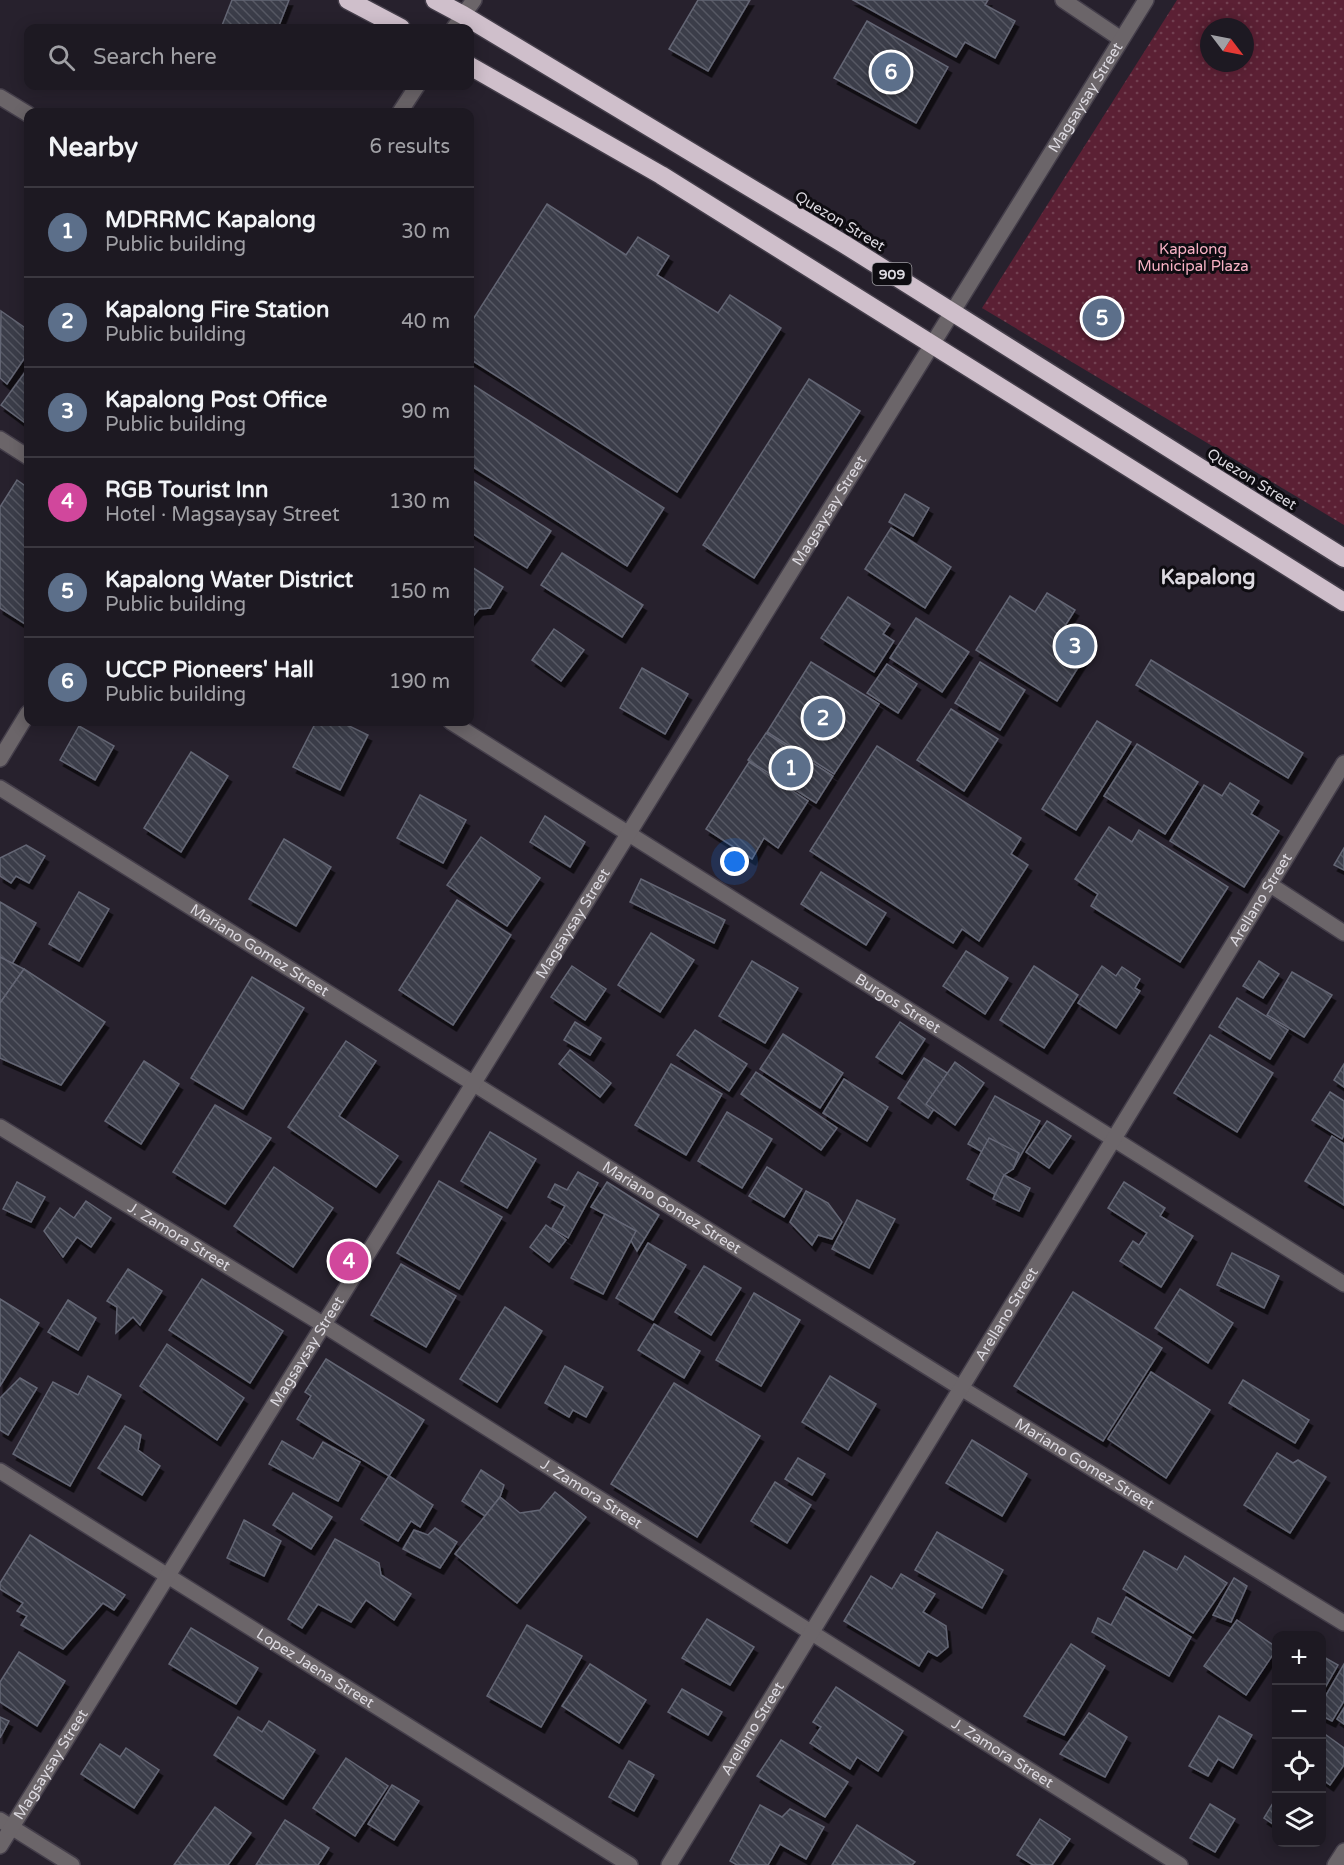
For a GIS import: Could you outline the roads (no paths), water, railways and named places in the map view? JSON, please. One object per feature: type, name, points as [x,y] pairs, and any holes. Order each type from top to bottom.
[{"type":"highway","points":[[348,0],[393,24]]},
{"type":"highway","name":"Quezon Street","points":[[435,0],[458,22]]},
{"type":"highway","name":"Quezon Street","points":[[474,31],[844,244],[1344,558]]},
{"type":"highway","name":"909","points":[[474,68],[661,175],[1344,602]]},
{"type":"street","points":[[458,22],[474,0]]},
{"type":"street","points":[[1063,0],[1121,39]]},
{"type":"street","name":"Magsaysay Street","points":[[0,1846],[6,1823],[167,1577],[1146,0]]},
{"type":"street","points":[[403,108],[414,90]]},
{"type":"street","points":[[0,97],[24,112]]},
{"type":"street","points":[[0,439],[24,454]]},
{"type":"street","points":[[0,759],[24,720]]},
{"type":"street","name":"Burgos Street","points":[[457,726],[1344,1284]]},
{"type":"street","name":"Arellano Street","points":[[669,1865],[1344,763]]},
{"type":"street","name":"Mariano Gomez Street","points":[[0,788],[961,1388],[1344,1623]]},
{"type":"street","points":[[1269,884],[1344,933]]},
{"type":"street","name":"J. Zamora Street","points":[[0,1127],[324,1325],[1180,1865]]},
{"type":"street","name":"Lopez Jaena Street","points":[[0,1470],[167,1577],[630,1865]]},
{"type":"street","points":[[6,1823],[72,1865]]},
{"type":"street","points":[[1335,1865],[1344,1851]]},
{"type":"place","name":"UCCP Pioneers' Hall","points":[[891,72]]},
{"type":"place","name":"Kapalong Water District","points":[[1102,318]]},
{"type":"place","name":"Kapalong Post Office","points":[[1075,646]]},
{"type":"place","name":"Kapalong Fire Station","points":[[823,718]]},
{"type":"place","name":"MDRRMC Kapalong","points":[[791,768]]},
{"type":"place","name":"RGB Tourist Inn","points":[[349,1261]]},
{"type":"district","name":"Kapalong","points":[[1208,577]]},
{"type":"park label","name":"Kapalong Municipal Plaza","points":[[1193,258]]}]
